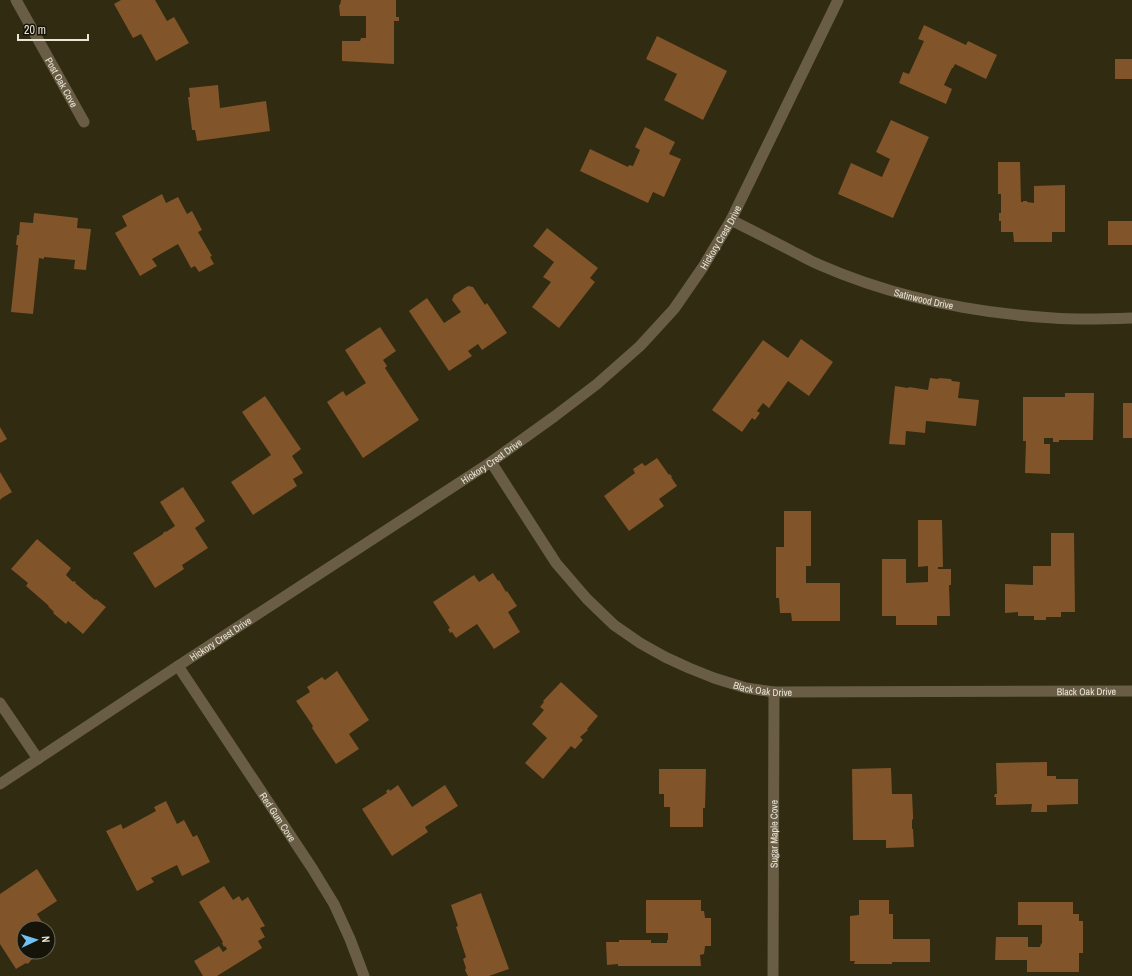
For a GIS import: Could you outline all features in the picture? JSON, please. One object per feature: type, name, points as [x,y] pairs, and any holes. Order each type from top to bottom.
[{"type":"street","name":"Post Oak Cove","points":[[16,0],[84,122]]},
{"type":"street","name":"Hickory Crest Drive","points":[[0,784],[491,462],[585,394],[640,346],[674,309],[703,267],[731,220],[838,0]]},
{"type":"street","name":"Satinwood Drive","points":[[731,220],[820,265],[887,290],[926,300],[972,309],[1054,318],[1132,318]]},
{"type":"street","name":"Black Oak Drive","points":[[491,462],[556,563],[587,599],[614,625],[640,644],[664,657],[714,678],[746,688],[774,692],[1132,691]]},
{"type":"street","name":"Red Gum Cove","points":[[178,666],[312,868],[334,904],[350,939],[364,976]]},
{"type":"street","name":"Sugar Maple Cove","points":[[773,976],[774,692]]},
{"type":"street","points":[[0,703],[38,759]]},
{"type":"building","points":[[121,0],[155,0],[167,21],[174,17],[189,43],[156,61],[141,34],[133,38],[114,4]]},
{"type":"building","points":[[341,0],[396,0],[396,17],[399,17],[399,21],[394,21],[394,64],[342,61],[342,41],[360,41],[361,38],[366,38],[366,16],[340,16],[339,5]]},
{"type":"building","points":[[924,25],[966,45],[968,41],[997,55],[986,79],[955,64],[944,85],[952,89],[946,104],[899,83],[903,72],[909,74],[924,41],[918,39]]},
{"type":"building","points":[[657,36],[727,71],[703,120],[664,100],[677,74],[646,59]]},
{"type":"building","points":[[1115,59],[1132,59],[1132,79],[1115,79]]},
{"type":"building","points":[[218,85],[220,108],[266,101],[270,131],[197,141],[195,130],[192,130],[188,97],[190,97],[189,88]]},
{"type":"building","points":[[891,120],[929,137],[893,218],[838,194],[851,163],[882,177],[890,159],[876,152]]},
{"type":"building","points":[[645,127],[675,142],[669,154],[681,159],[664,197],[653,192],[648,203],[580,171],[590,149],[628,167],[629,165],[633,166],[640,150],[635,147]]},
{"type":"building","points":[[998,162],[1020,162],[1021,202],[1027,201],[1034,203],[1034,186],[1065,185],[1065,232],[1052,232],[1052,242],[1014,242],[1013,232],[1001,232],[999,213],[1001,213],[1001,194],[998,194]]},
{"type":"building","points":[[162,194],[166,203],[178,197],[187,214],[192,211],[202,230],[198,232],[212,256],[210,257],[214,264],[199,272],[195,266],[191,268],[178,244],[152,259],[157,266],[140,276],[115,233],[127,226],[122,216]]},
{"type":"building","points":[[34,213],[78,218],[77,228],[91,229],[86,270],[74,269],[75,260],[44,257],[44,259],[39,258],[33,314],[11,312],[18,245],[16,245],[17,235],[19,235],[20,222],[33,223]]},
{"type":"building","points":[[1108,221],[1132,221],[1132,245],[1108,245]]},
{"type":"building","points":[[547,228],[598,268],[590,278],[595,282],[559,328],[532,307],[551,282],[543,277],[554,262],[533,246]]},
{"type":"building","points":[[468,286],[473,287],[485,305],[487,303],[507,333],[482,350],[478,344],[468,351],[472,356],[449,371],[409,311],[427,298],[444,323],[461,312],[452,300],[454,295]]},
{"type":"building","points":[[380,327],[396,351],[383,360],[387,366],[385,368],[419,420],[363,458],[327,402],[343,391],[346,396],[366,383],[345,350]]},
{"type":"building","points":[[801,339],[833,362],[809,396],[788,381],[769,408],[763,403],[757,411],[760,413],[755,420],[752,418],[742,432],[712,410],[763,340],[788,358]]},
{"type":"building","points":[[930,378],[951,379],[952,381],[960,382],[958,398],[979,400],[976,426],[926,421],[925,433],[906,431],[905,445],[889,444],[895,386],[928,390]]},
{"type":"building","points":[[1065,393],[1094,393],[1093,440],[1059,440],[1059,442],[1053,442],[1053,438],[1044,438],[1044,444],[1050,444],[1050,474],[1025,473],[1026,441],[1023,441],[1023,397],[1065,397]]},
{"type":"building","points":[[265,396],[301,449],[292,456],[303,473],[293,479],[297,486],[253,515],[231,482],[271,455],[242,412]]},
{"type":"building","points":[[1123,403],[1132,403],[1132,438],[1123,438]]},
{"type":"building","points":[[0,427],[7,439],[0,443]]},
{"type":"building","points":[[657,458],[669,475],[670,474],[677,486],[659,499],[664,506],[629,531],[604,496],[635,473],[633,469],[642,463],[645,466]]},
{"type":"building","points":[[0,472],[12,492],[0,500]]},
{"type":"building","points":[[183,487],[205,521],[195,528],[208,548],[182,565],[184,569],[155,588],[133,553],[175,526],[160,502]]},
{"type":"building","points":[[784,511],[811,511],[811,566],[806,566],[806,583],[840,583],[840,621],[792,621],[791,613],[780,613],[779,598],[776,598],[776,547],[784,547]]},
{"type":"building","points":[[918,520],[942,520],[943,567],[938,567],[938,569],[951,569],[951,585],[949,585],[950,616],[937,616],[937,625],[896,625],[896,616],[882,616],[882,559],[906,559],[906,583],[928,582],[928,566],[918,567]]},
{"type":"building","points":[[1051,533],[1074,533],[1075,612],[1061,612],[1061,617],[1046,617],[1046,620],[1034,620],[1034,616],[1018,616],[1018,612],[1005,613],[1005,584],[1033,585],[1033,566],[1051,566]]},
{"type":"building","points":[[37,539],[71,568],[66,575],[73,582],[76,582],[75,583],[95,600],[96,599],[106,607],[83,634],[68,621],[66,624],[53,613],[54,612],[49,606],[26,586],[28,583],[11,569]]},
{"type":"building","points":[[493,573],[517,606],[508,612],[520,632],[494,649],[477,624],[456,638],[452,632],[450,633],[448,629],[450,628],[433,602],[474,575],[479,582]]},
{"type":"building","points":[[337,671],[369,720],[349,734],[359,749],[336,764],[296,701],[310,692],[307,687],[322,677],[325,680]]},
{"type":"building","points":[[561,682],[598,716],[587,729],[588,730],[580,737],[583,740],[575,749],[571,746],[543,779],[525,763],[547,738],[532,724],[544,710],[540,707],[544,702],[543,701]]},
{"type":"building","points":[[1047,762],[1047,776],[1056,776],[1056,779],[1078,779],[1078,804],[1047,805],[1047,812],[1031,812],[1032,804],[996,805],[996,797],[994,797],[995,794],[997,794],[996,763]]},
{"type":"building","points":[[891,768],[892,794],[912,794],[912,829],[914,847],[886,848],[886,840],[853,840],[852,769]]},
{"type":"building","points":[[659,769],[706,769],[703,827],[670,827],[670,807],[664,807],[664,794],[659,794]]},
{"type":"building","points":[[398,785],[412,807],[445,785],[458,806],[425,827],[428,832],[392,856],[362,809],[387,793],[386,791],[389,789],[390,791]]},
{"type":"building","points":[[166,801],[177,824],[184,820],[193,837],[197,835],[210,862],[182,876],[177,865],[151,878],[154,882],[137,891],[106,831],[121,824],[123,829],[156,811],[154,807]]},
{"type":"building","points":[[37,869],[57,901],[37,914],[41,920],[16,920],[16,960],[31,960],[27,964],[26,963],[16,969],[0,944],[0,894]]},
{"type":"building","points":[[224,886],[233,900],[239,896],[242,901],[248,897],[265,926],[260,928],[265,937],[258,941],[262,948],[217,976],[203,976],[194,961],[219,946],[223,952],[227,949],[225,946],[224,947],[223,942],[199,902]]},
{"type":"building","points":[[481,893],[509,969],[489,976],[468,976],[463,959],[466,957],[456,927],[458,926],[451,905]]},
{"type":"building","points":[[646,900],[701,900],[701,911],[704,911],[705,918],[711,918],[711,946],[705,946],[704,954],[700,955],[701,966],[607,965],[606,942],[619,942],[619,940],[651,940],[651,943],[667,943],[668,933],[646,933]]},
{"type":"building","points":[[859,900],[889,900],[889,914],[893,914],[893,939],[930,939],[930,962],[854,964],[855,961],[850,961],[850,916],[859,915]]},
{"type":"building","points":[[1018,902],[1073,902],[1073,914],[1079,914],[1079,921],[1083,921],[1083,953],[1079,953],[1079,972],[1027,972],[1027,960],[995,960],[996,937],[1028,937],[1028,947],[1040,947],[1042,943],[1042,925],[1018,925]]}]
